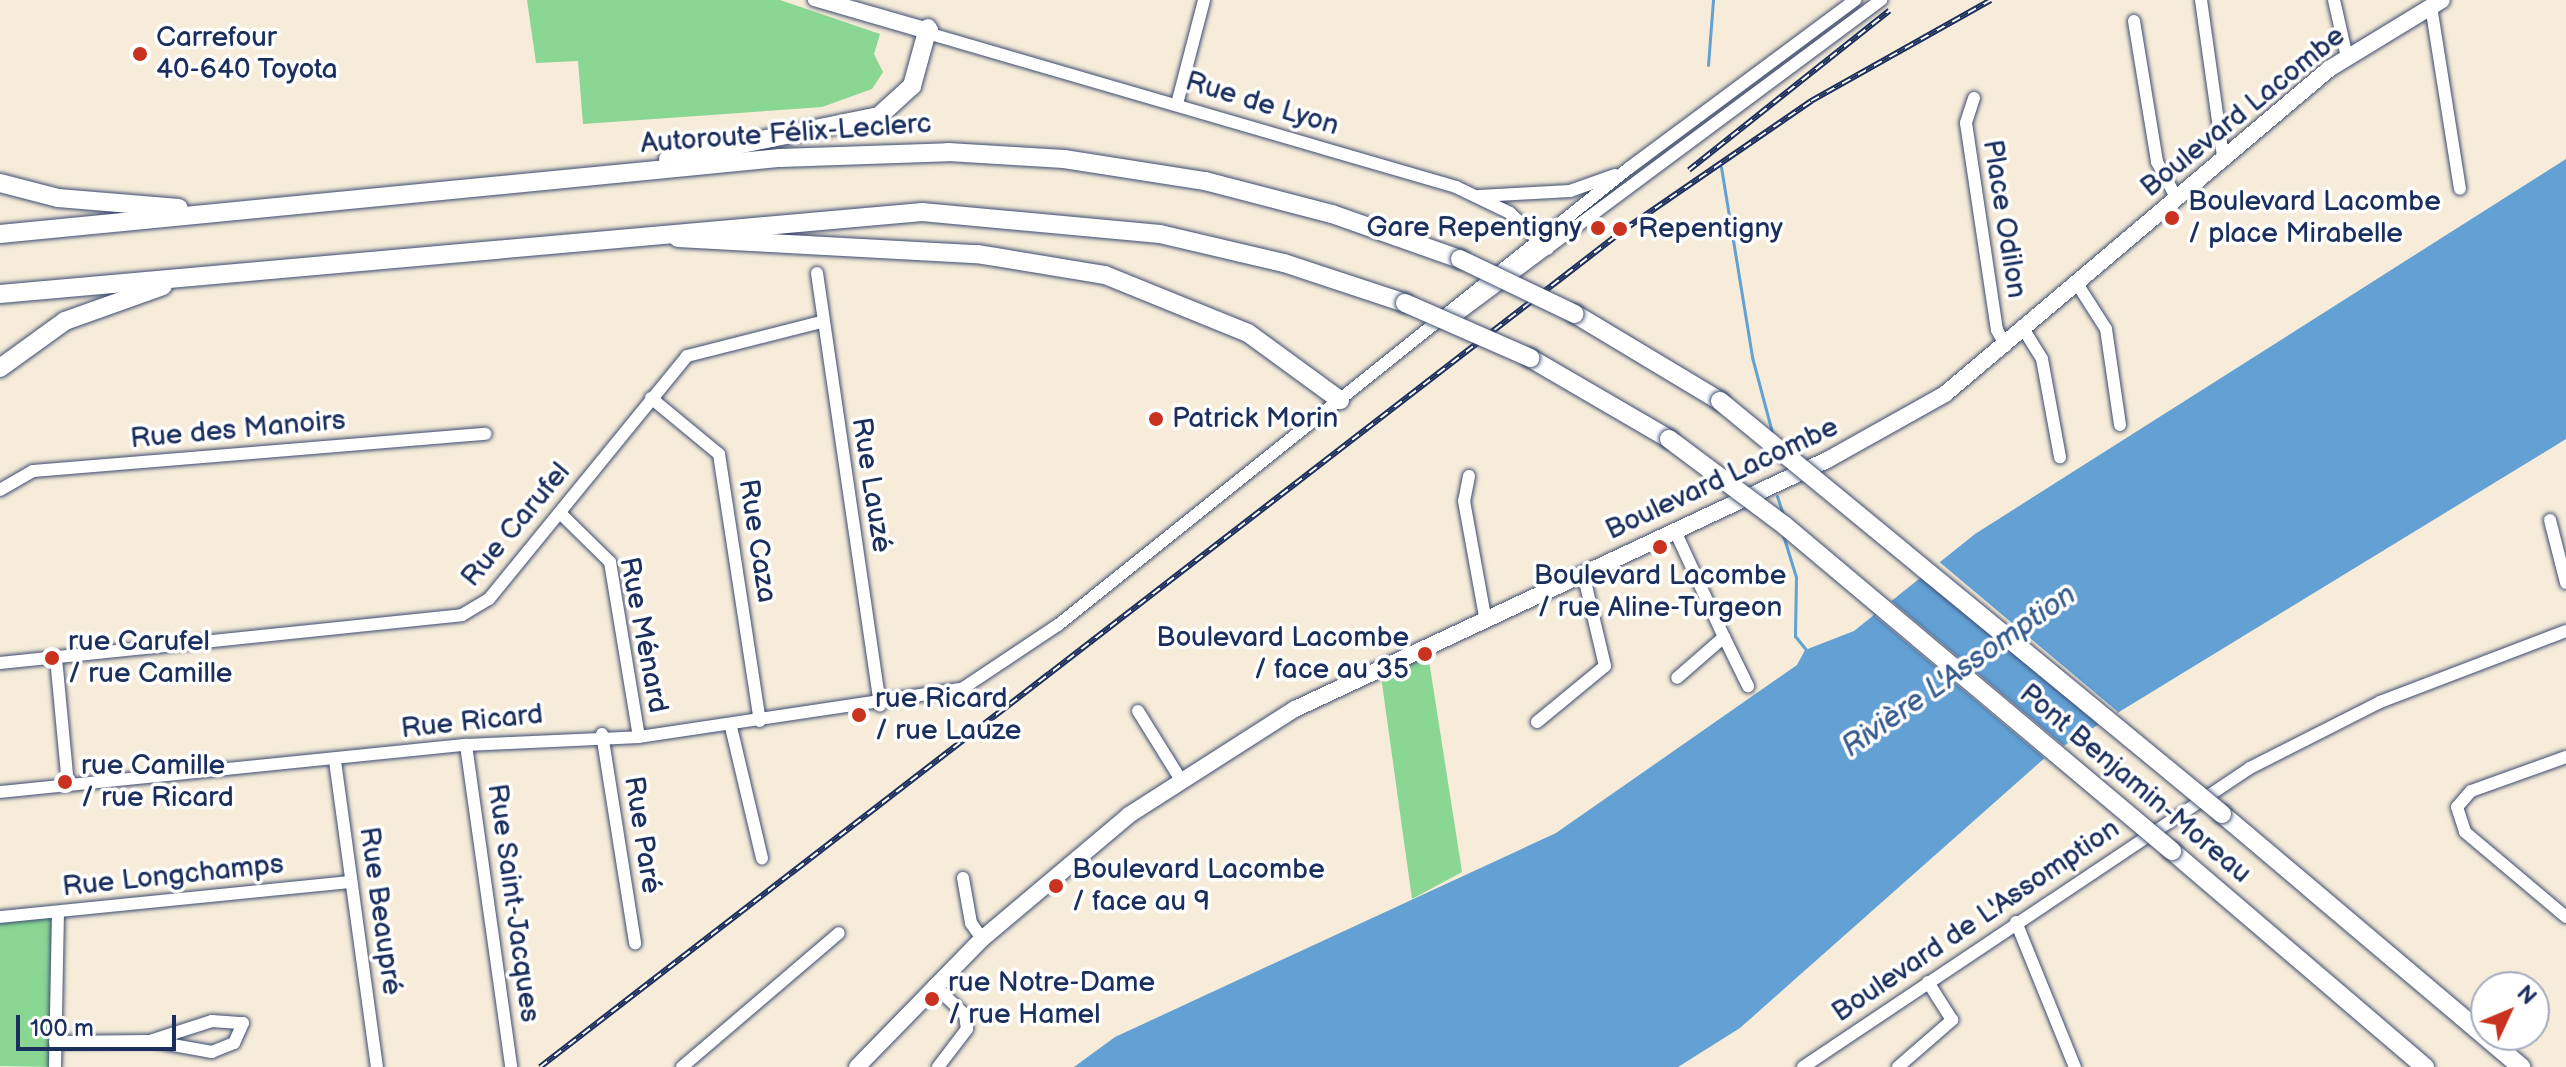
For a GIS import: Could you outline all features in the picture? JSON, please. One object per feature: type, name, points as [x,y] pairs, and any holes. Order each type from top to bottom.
[{"type":"highway","points":[[581,177],[870,120],[907,93],[933,33]]},
{"type":"highway","name":"Autoroute Félix-Leclerc","points":[[0,234],[848,153],[1052,158],[1266,195],[1460,259],[1575,314],[1720,401]]},
{"type":"highway","points":[[0,183],[58,198],[228,212]]},
{"type":"highway","name":"Pont Benjamin-Moreau","points":[[619,234],[867,213],[1032,217],[1224,248],[1405,303],[1530,358],[1669,439],[1784,525],[2374,1025]]},
{"type":"highway","points":[[0,294],[619,234],[947,252],[1073,267],[1216,317],[1289,358],[1340,400]]},
{"type":"highway","points":[[0,368],[74,316],[201,275]]},
{"type":"highway","name":"Pont Benjamin-Moreau","points":[[1720,401],[2524,1067]]},
{"type":"highway","points":[[2374,1025],[2418,1067]]},
{"type":"highway","points":[[2374,1025],[2425,1067]]},
{"type":"main road","name":"Boulevard Lacombe","points":[[857,1067],[934,985],[1088,845],[1181,780],[1295,709],[1875,435],[1952,389],[2177,199],[2223,156],[2347,57],[2436,3]]},
{"type":"street","name":"Rue de Lyon","points":[[814,0],[1177,104],[1479,196],[1544,245]]},
{"type":"street","name":"Rue de Lyon","points":[[826,0],[933,33]]},
{"type":"street","points":[[1177,104],[1204,0]]},
{"type":"street","points":[[1544,245],[1629,168],[1855,0]]},
{"type":"street","points":[[1544,245],[1881,0]]},
{"type":"street","points":[[2201,0],[2223,156]]},
{"type":"street","points":[[2334,0],[2347,57]]},
{"type":"street","points":[[2436,3],[2460,189]]},
{"type":"street","points":[[2134,21],[2157,162],[2177,199]]},
{"type":"street","name":"Place Odilon","points":[[1974,98],[1966,123],[1997,330],[2006,346]]},
{"type":"street","points":[[1479,196],[1570,191],[1629,168]]},
{"type":"street","name":"Rue Ricard","points":[[0,792],[335,761],[466,745],[602,734],[639,737],[731,727],[947,694],[1012,660],[1340,400],[1544,245]]},
{"type":"street","name":"Rue Lauzé","points":[[817,273],[821,322],[880,705]]},
{"type":"street","points":[[2076,282],[2106,329],[2120,425]]},
{"type":"street","name":"Rue Carufel","points":[[0,663],[462,615],[489,599],[687,356],[705,348],[821,322]]},
{"type":"street","points":[[2024,330],[2042,359],[2060,457]]},
{"type":"street","name":"Rue Caza","points":[[651,398],[719,454],[760,721]]},
{"type":"street","name":"Rue des Manoirs","points":[[0,490],[33,471],[485,434]]},
{"type":"street","points":[[1469,476],[1464,501],[1485,617]]},
{"type":"street","name":"Rue Ménard","points":[[560,513],[610,562],[639,737]]},
{"type":"street","points":[[2550,520],[2566,583]]},
{"type":"street","points":[[1675,531],[1748,686]]},
{"type":"street","points":[[1537,722],[1605,666],[1583,573]]},
{"type":"street","name":"Boulevard de L'Assomption","points":[[1808,1066],[2016,922],[2289,747],[2408,690],[2566,631]]},
{"type":"street","points":[[1677,678],[1724,637]]},
{"type":"street","points":[[56,658],[68,785]]},
{"type":"street","points":[[1138,711],[1181,780]]},
{"type":"street","points":[[731,727],[762,858]]},
{"type":"street","name":"Rue Paré","points":[[602,734],[635,943]]},
{"type":"street","name":"Rue Saint-Jacques","points":[[466,745],[511,1067]]},
{"type":"street","points":[[2566,757],[2471,791],[2457,807],[2465,832],[2566,917]]},
{"type":"street","name":"Rue Beaupré","points":[[335,761],[377,1067]]},
{"type":"street","points":[[963,878],[971,923],[982,939]]},
{"type":"street","name":"Rue Longchamps","points":[[0,917],[351,882]]},
{"type":"street","points":[[55,1067],[58,912]]},
{"type":"street","points":[[2016,922],[2075,1067]]},
{"type":"street","points":[[682,1067],[839,933]]},
{"type":"street","points":[[1898,1067],[1952,1020],[1928,982]]},
{"type":"street","points":[[934,985],[965,1015],[967,1029],[938,1067]]},
{"type":"street","points":[[55,1042],[150,1041],[212,1052],[234,1043],[243,1023],[212,1021],[150,1041]]},
{"type":"green space","points":[[527,0],[780,0],[880,34],[874,54],[883,72],[872,89],[822,107],[583,124],[578,61],[536,63]]},
{"type":"green space","points":[[1427,648],[1462,872],[1412,899],[1380,669]]},
{"type":"green space","points":[[0,911],[58,912],[55,1067],[0,1066]]},
{"type":"water","name":"Rivière L'Assomption","points":[[2566,159],[2566,439],[2047,756],[1740,1028],[1678,1067],[1074,1067],[1115,1037],[1556,833],[1797,665],[1805,650],[1854,631],[1975,534]]},
{"type":"pier","points":[[1937,560],[2118,712],[2104,729],[1923,577]]},
{"type":"pier","points":[[1889,599],[2066,747],[2052,764],[1875,616]]},
{"type":"waterway","points":[[1708,65],[1713,0]]},
{"type":"waterway","points":[[1721,167],[1752,357],[1772,432]]},
{"type":"waterway","points":[[1770,467],[1771,452]]},
{"type":"waterway","points":[[1777,496],[1783,515]]},
{"type":"waterway","points":[[1783,535],[1796,577],[1795,636],[1807,651]]},
{"type":"railway","points":[[1625,229],[1811,101],[1991,0]]},
{"type":"railway","points":[[1689,170],[1889,11]]},
{"type":"railway","points":[[540,1067],[1620,233]]},
{"type":"place","name":"Carrefour 40-640 Toyota","points":[[140,54]]},
{"type":"place","name":"Boulevard Lacombe / place Mirabelle","points":[[2172,218]]},
{"type":"place","name":"Gare Repentigny","points":[[1598,228]]},
{"type":"place","name":"Repentigny","points":[[1620,229]]},
{"type":"place","name":"Patrick Morin","points":[[1156,419]]},
{"type":"place","name":"Boulevard Lacombe / rue Aline-Turgeon","points":[[1660,547]]},
{"type":"place","name":"Boulevard Lacombe / face au 35","points":[[1425,654]]},
{"type":"place","name":"rue Carufel / rue Camille","points":[[52,658]]},
{"type":"place","name":"rue Ricard / rue Lauze","points":[[859,715]]},
{"type":"place","name":"rue Camille / rue Ricard","points":[[65,782]]},
{"type":"place","name":"Boulevard Lacombe / face au 9","points":[[1056,886]]},
{"type":"place","name":"rue Notre-Dame / rue Hamel","points":[[932,999]]}]
